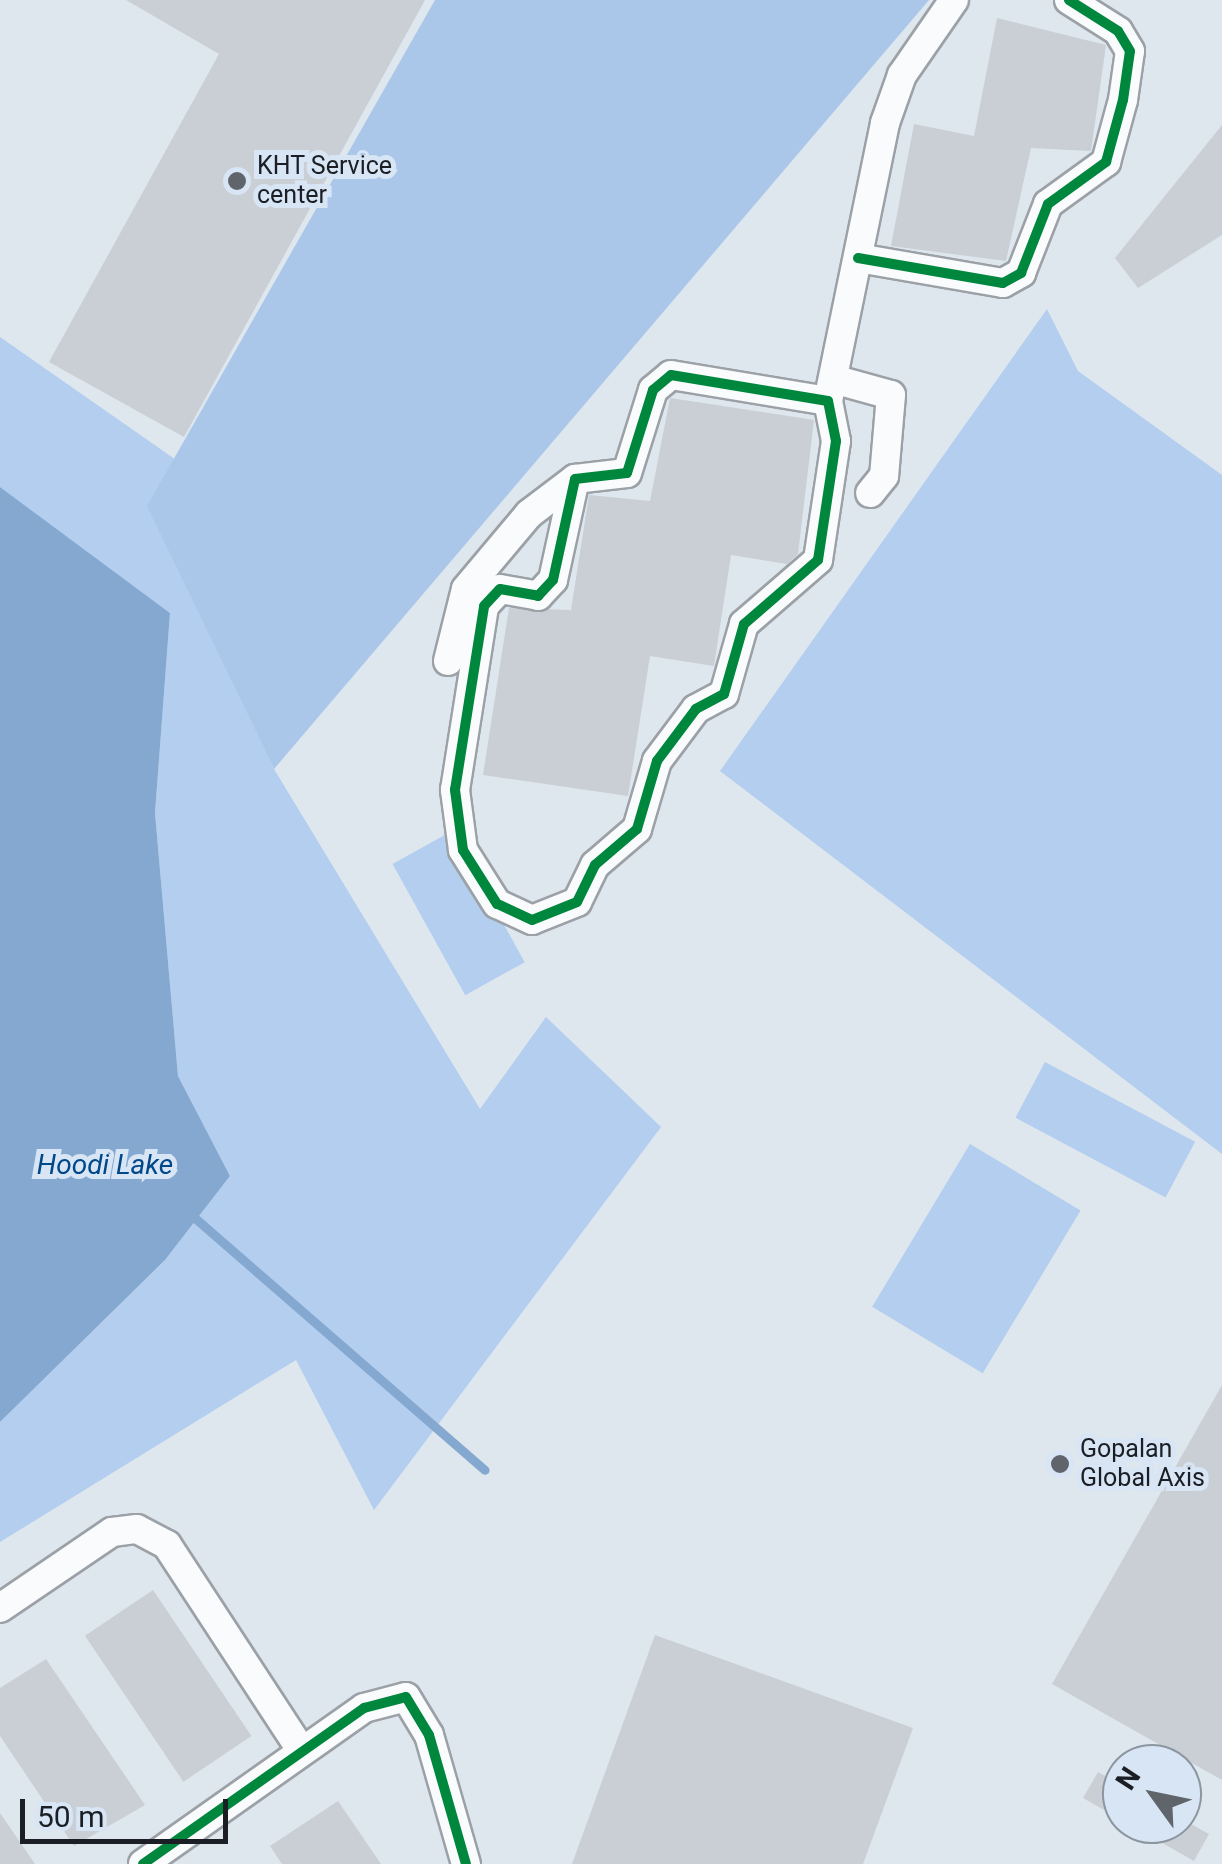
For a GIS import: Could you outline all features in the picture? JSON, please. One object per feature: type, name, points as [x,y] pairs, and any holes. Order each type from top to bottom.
[{"type":"street","points":[[575,479],[552,580],[538,596],[500,589],[484,606],[455,790],[462,850],[497,904],[532,920],[578,902],[595,865],[637,829],[657,760],[696,710],[724,694],[744,624],[818,560],[836,441],[830,390],[902,75],[954,0]]},
{"type":"street","points":[[858,258],[1003,283],[1021,273],[1048,204],[1106,162],[1123,100],[1130,51],[1118,31],[1069,0]]},
{"type":"street","points":[[448,661],[466,589],[530,514],[575,479],[627,473],[653,390],[671,375],[891,395],[884,476],[870,493]]},
{"type":"street","points":[[0,1608],[112,1532],[137,1529],[167,1545],[302,1751]]},
{"type":"street","points":[[142,1864],[364,1708],[406,1697],[428,1735],[466,1864]]},
{"type":"shaded area","points":[[435,0],[929,0],[274,769],[147,506]]},
{"type":"shaded area","points":[[1047,309],[1078,371],[1222,475],[1222,1154],[720,771]]},
{"type":"shaded area","points":[[0,337],[179,462],[148,506],[274,769],[480,1109],[546,1017],[661,1127],[374,1510],[296,1360],[0,1542],[0,1422],[165,1260],[230,1176],[178,1076],[155,813],[170,613],[0,487]]},
{"type":"shaded area","points":[[452,831],[525,962],[465,995],[393,864]]},
{"type":"shaded area","points":[[1045,1062],[1195,1142],[1166,1197],[1015,1118]]},
{"type":"shaded area","points":[[970,1144],[1081,1210],[983,1373],[872,1307]]},
{"type":"water","name":"Hoodi Lake","points":[[0,487],[170,613],[155,813],[178,1076],[230,1176],[165,1260],[0,1422]]},
{"type":"building","name":"KHT Service center","points":[[126,0],[425,0],[184,437],[49,362],[219,54]]},
{"type":"building","points":[[997,18],[1106,45],[1091,151],[1031,148],[1006,261],[891,246],[914,124],[974,136]]},
{"type":"building","points":[[1222,125],[1222,235],[1138,288],[1115,258]]},
{"type":"building","points":[[670,398],[814,420],[798,554],[787,564],[731,555],[714,666],[650,656],[628,796],[483,775],[509,608],[571,610],[589,495],[650,501]]},
{"type":"building","points":[[1222,1385],[1222,1780],[1202,1769],[1202,1744],[1158,1744],[1052,1684]]},
{"type":"building","points":[[153,1590],[251,1736],[183,1782],[85,1636]]},
{"type":"building","points":[[655,1635],[913,1728],[863,1864],[572,1864]]},
{"type":"building","points":[[46,1659],[145,1805],[74,1846],[0,1736],[0,1688]]},
{"type":"building","points":[[1098,1772],[1102,1774],[1102,1809],[1083,1798]]},
{"type":"building","points":[[338,1801],[381,1864],[282,1864],[270,1846]]},
{"type":"building","points":[[0,1813],[35,1864],[0,1864]]},
{"type":"building","points":[[1202,1830],[1209,1834],[1194,1861],[1164,1844],[1202,1844]]},
{"type":"waterway","points":[[188,1212],[485,1470]]},
{"type":"cycle path","points":[[858,258],[1003,283],[1021,273],[1048,204],[1106,162],[1123,100],[1130,51],[1118,31],[1069,0]]},
{"type":"cycle path","points":[[671,375],[828,401],[836,441],[818,560],[744,624],[724,694],[696,709],[657,761],[637,829],[595,865],[577,902],[532,920],[497,904],[463,850],[455,790],[484,606],[500,589],[538,596],[553,580],[575,479],[627,473],[653,390],[671,375]]},
{"type":"cycle path","points":[[143,1864],[364,1708],[406,1697],[429,1735],[466,1864]]},
{"type":"place","name":"KHT Service center","points":[[237,181]]},
{"type":"place","name":"Gopalan Global Axis","points":[[1060,1464]]}]
